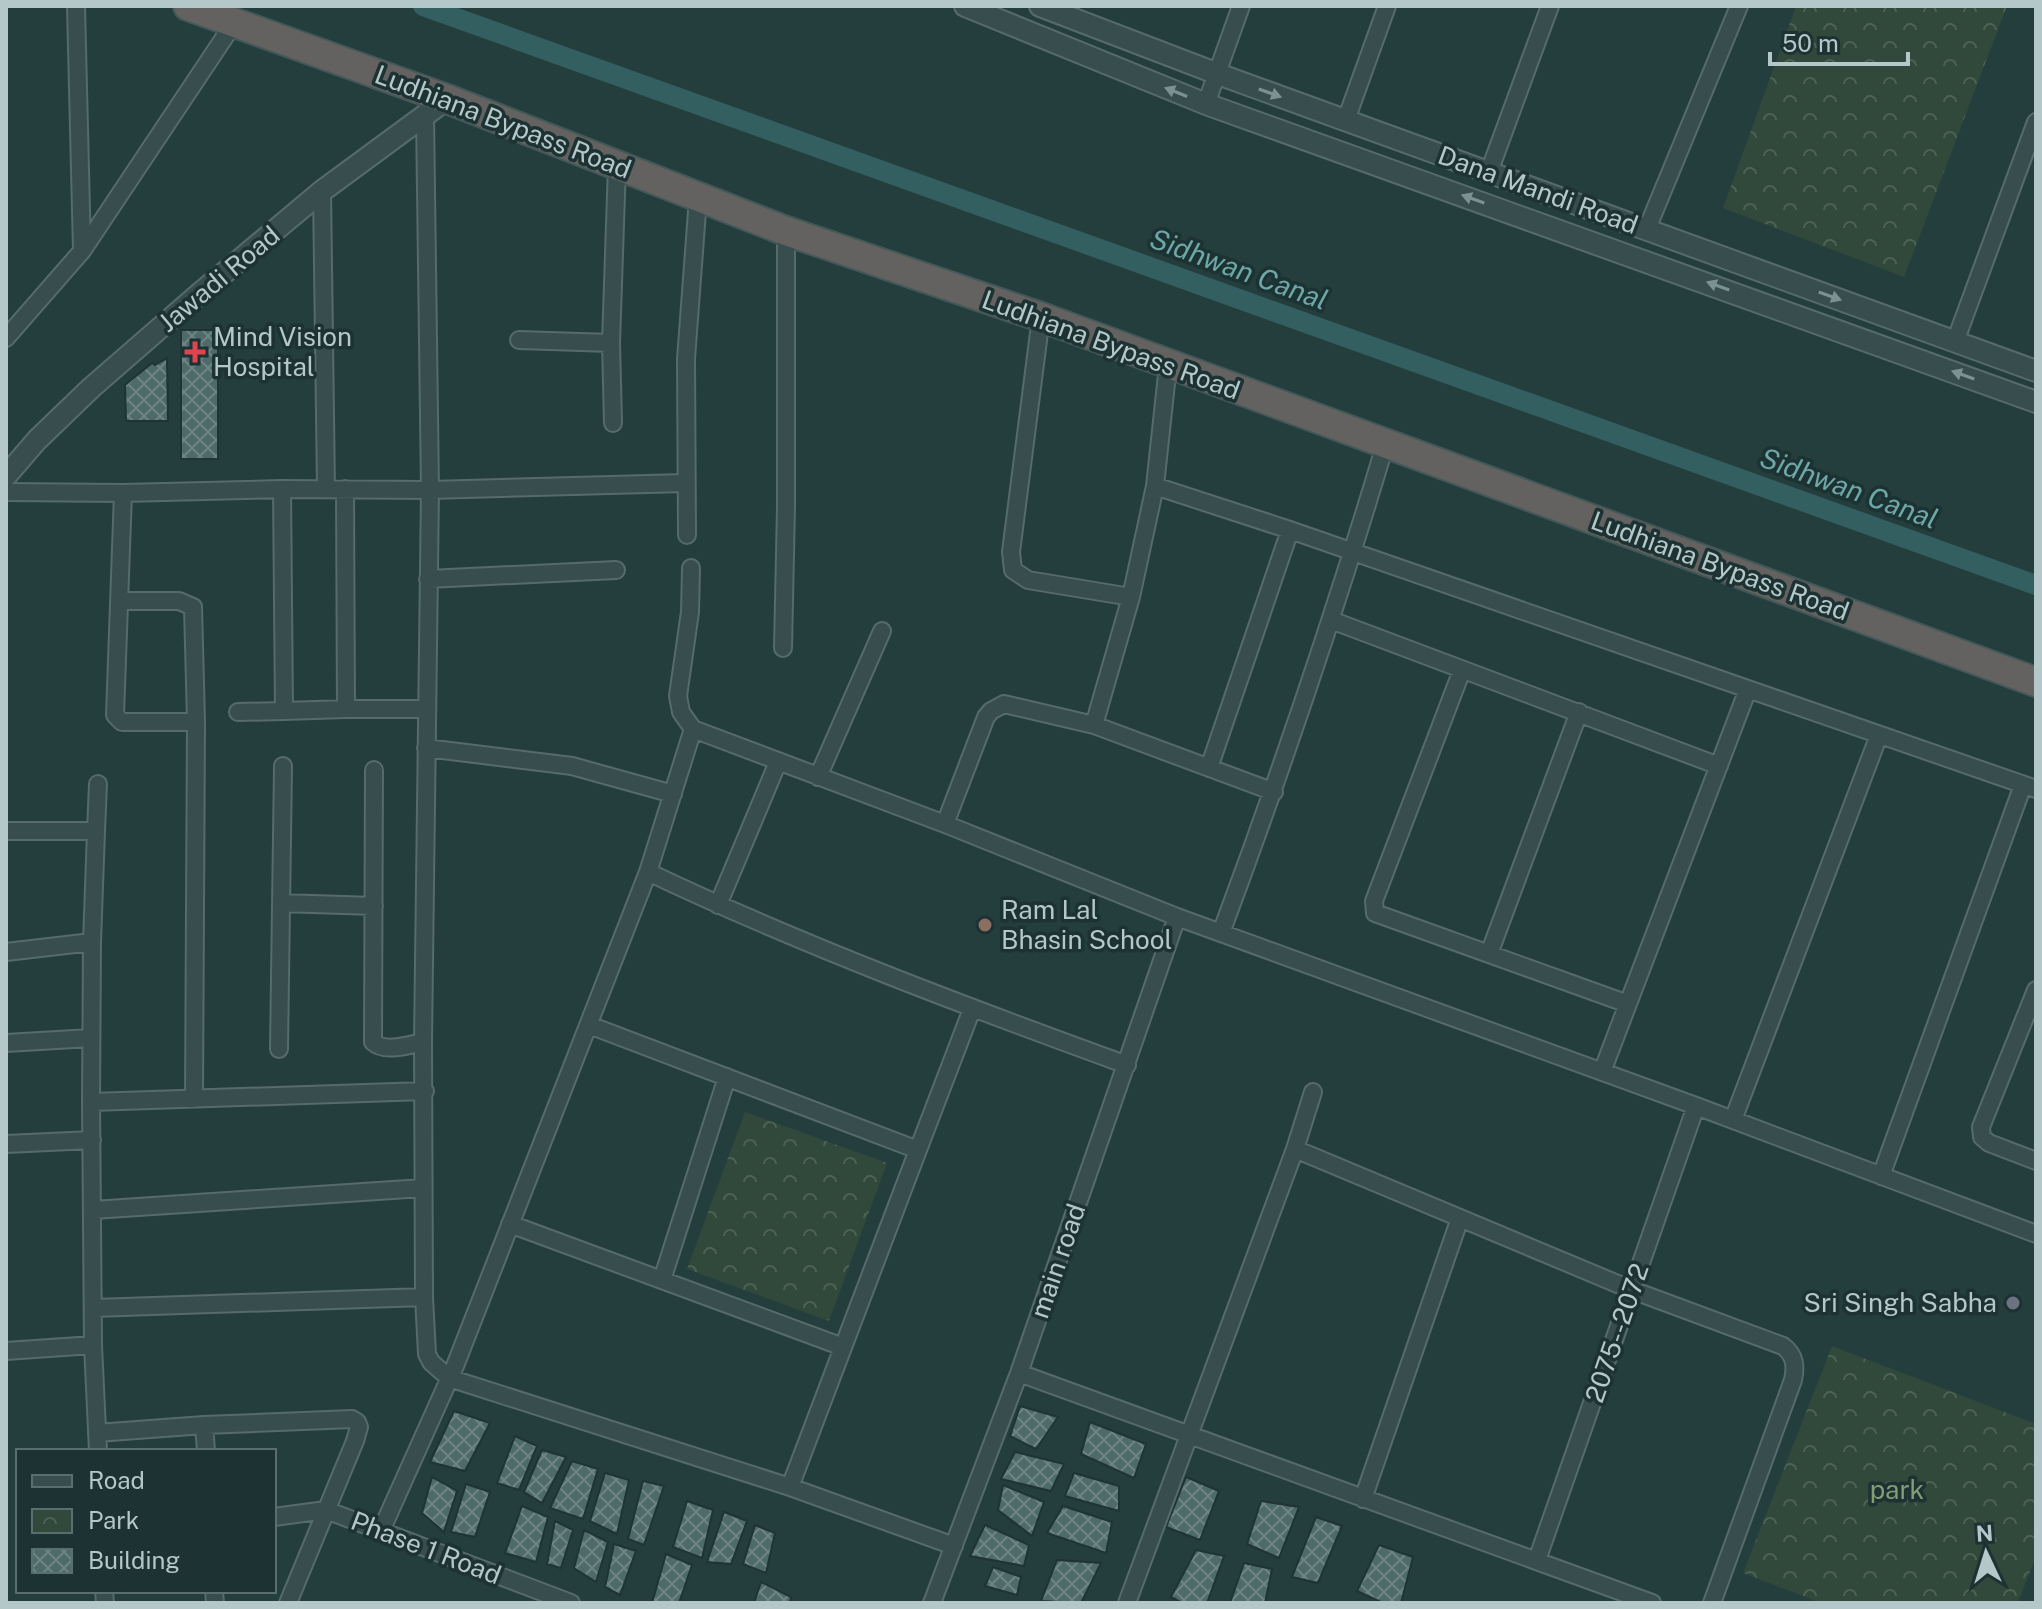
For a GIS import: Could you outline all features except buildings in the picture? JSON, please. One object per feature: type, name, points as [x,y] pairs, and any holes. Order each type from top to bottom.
[{"type":"highway","name":"Ludhiana Bypass Road","points":[[188,6],[239,14],[486,94],[793,213],[1043,298],[2036,661]]},
{"type":"highway","name":"Ludhiana Bypass Road","points":[[239,14],[436,107],[617,165],[786,231],[1041,317],[2036,682]]},
{"type":"street","points":[[76,6],[82,251]]},
{"type":"street","points":[[965,6],[1206,104],[2036,402]]},
{"type":"street","name":"Dana Mandi Road","points":[[1040,6],[1218,74],[2036,371]]},
{"type":"street","points":[[1206,104],[1241,6]]},
{"type":"street","points":[[1346,120],[1387,6]]},
{"type":"street","points":[[1489,172],[1550,6]]},
{"type":"street","points":[[1647,229],[1739,6]]},
{"type":"street","points":[[6,338],[82,251],[239,14]]},
{"type":"street","points":[[436,107],[423,1042],[427,1354],[431,1362],[449,1378],[790,1487],[954,1546]]},
{"type":"street","name":"Jawadi Road","points":[[6,476],[37,440],[91,388],[322,191],[436,107]]},
{"type":"street","points":[[1955,342],[2036,122]]},
{"type":"street","points":[[613,423],[611,343],[617,165]]},
{"type":"street","points":[[322,191],[326,489]]},
{"type":"street","points":[[687,535],[686,359],[698,198]]},
{"type":"street","points":[[783,648],[786,231]]},
{"type":"street","points":[[1041,317],[1011,552],[1013,570],[1028,580],[1131,597]]},
{"type":"street","points":[[519,340],[611,343]]},
{"type":"street","points":[[1094,725],[1131,597],[1155,486],[1168,365]]},
{"type":"street","points":[[1221,933],[1274,792],[1385,445]]},
{"type":"street","points":[[6,492],[430,490],[685,483]]},
{"type":"street","points":[[1155,486],[1353,551],[2029,787],[1881,1176]]},
{"type":"street","points":[[282,489],[284,711]]},
{"type":"street","points":[[345,489],[346,709]]},
{"type":"street","points":[[123,493],[115,715],[122,722],[196,722]]},
{"type":"street","points":[[1209,768],[1290,530]]},
{"type":"street","points":[[691,568],[690,612],[678,696],[681,712],[693,729],[945,824],[1177,917],[2036,1234]]},
{"type":"street","points":[[428,579],[616,570]]},
{"type":"street","points":[[119,601],[179,601],[193,607],[196,722],[194,1099]]},
{"type":"street","points":[[1331,620],[1719,766]]},
{"type":"street","points":[[818,777],[882,631]]},
{"type":"street","points":[[1462,670],[1373,908],[1375,913],[1628,1004]]},
{"type":"street","points":[[1602,1072],[1748,689]]},
{"type":"street","points":[[945,824],[986,717],[998,706],[1011,704],[1094,725],[1274,792]]},
{"type":"street","points":[[238,712],[426,709]]},
{"type":"street","points":[[1489,954],[1579,712]]},
{"type":"street","points":[[381,1531],[449,1378],[589,1025],[648,872],[693,729]]},
{"type":"street","points":[[1733,1120],[1879,735]]},
{"type":"street","points":[[426,748],[572,766],[673,794]]},
{"type":"street","points":[[718,905],[778,762]]},
{"type":"street","points":[[279,1049],[283,766]]},
{"type":"street","points":[[374,770],[373,1042],[384,1048],[423,1042]]},
{"type":"street","points":[[98,784],[91,1038],[93,1345],[98,1449]]},
{"type":"street","points":[[6,831],[96,831]]},
{"type":"street","points":[[648,872],[718,905],[972,1009],[1127,1065]]},
{"type":"street","points":[[281,903],[374,906]]},
{"type":"street","name":"main road","points":[[932,1603],[1019,1373],[1177,917]]},
{"type":"street","points":[[6,952],[92,942]]},
{"type":"street","points":[[2036,990],[1981,1127],[1982,1137],[1989,1143],[2036,1161]]},
{"type":"street","points":[[790,1487],[972,1009]]},
{"type":"street","points":[[589,1025],[918,1150]]},
{"type":"street","points":[[6,1043],[91,1038]]},
{"type":"street","points":[[662,1280],[727,1077]]},
{"type":"street","points":[[91,1102],[425,1091]]},
{"type":"street","points":[[1127,1603],[1187,1433],[1295,1149],[1313,1092]]},
{"type":"street","name":"2075--2072","points":[[1537,1560],[1696,1106]]},
{"type":"street","points":[[6,1144],[92,1140]]},
{"type":"street","points":[[1295,1149],[1632,1290],[1783,1346],[1789,1351],[1796,1369],[1793,1380],[1712,1603]]},
{"type":"street","points":[[93,1210],[423,1188]]},
{"type":"street","points":[[1363,1499],[1460,1218]]},
{"type":"street","points":[[510,1224],[843,1347]]},
{"type":"street","points":[[94,1308],[424,1297]]},
{"type":"street","points":[[6,1351],[93,1345]]},
{"type":"street","points":[[1019,1373],[1652,1603]]},
{"type":"street","points":[[97,1433],[204,1425],[352,1419],[357,1422],[359,1427],[355,1441],[288,1603]]},
{"type":"street","points":[[204,1425],[206,1449]]},
{"type":"street","points":[[276,1517],[326,1510]]},
{"type":"street","name":"Phase 1 Road","points":[[326,1510],[571,1603]]},
{"type":"green space","points":[[1796,6],[2007,6],[1904,277],[1723,208]]},
{"type":"green space","points":[[745,1112],[887,1163],[829,1321],[687,1269]]},
{"type":"green space","name":"park","points":[[1832,1346],[2036,1424],[2036,1556],[2018,1603],[1821,1603],[1743,1573]]},
{"type":"waterway","name":"Sidhwan Canal","points":[[423,6],[2036,585]]},
{"type":"place","name":"Mind Vision Hospital","points":[[195,352]]},
{"type":"place","name":"Ram Lal Bhasin School","points":[[985,925]]},
{"type":"place","name":"Sri Singh Sabha","points":[[2013,1303]]}]
